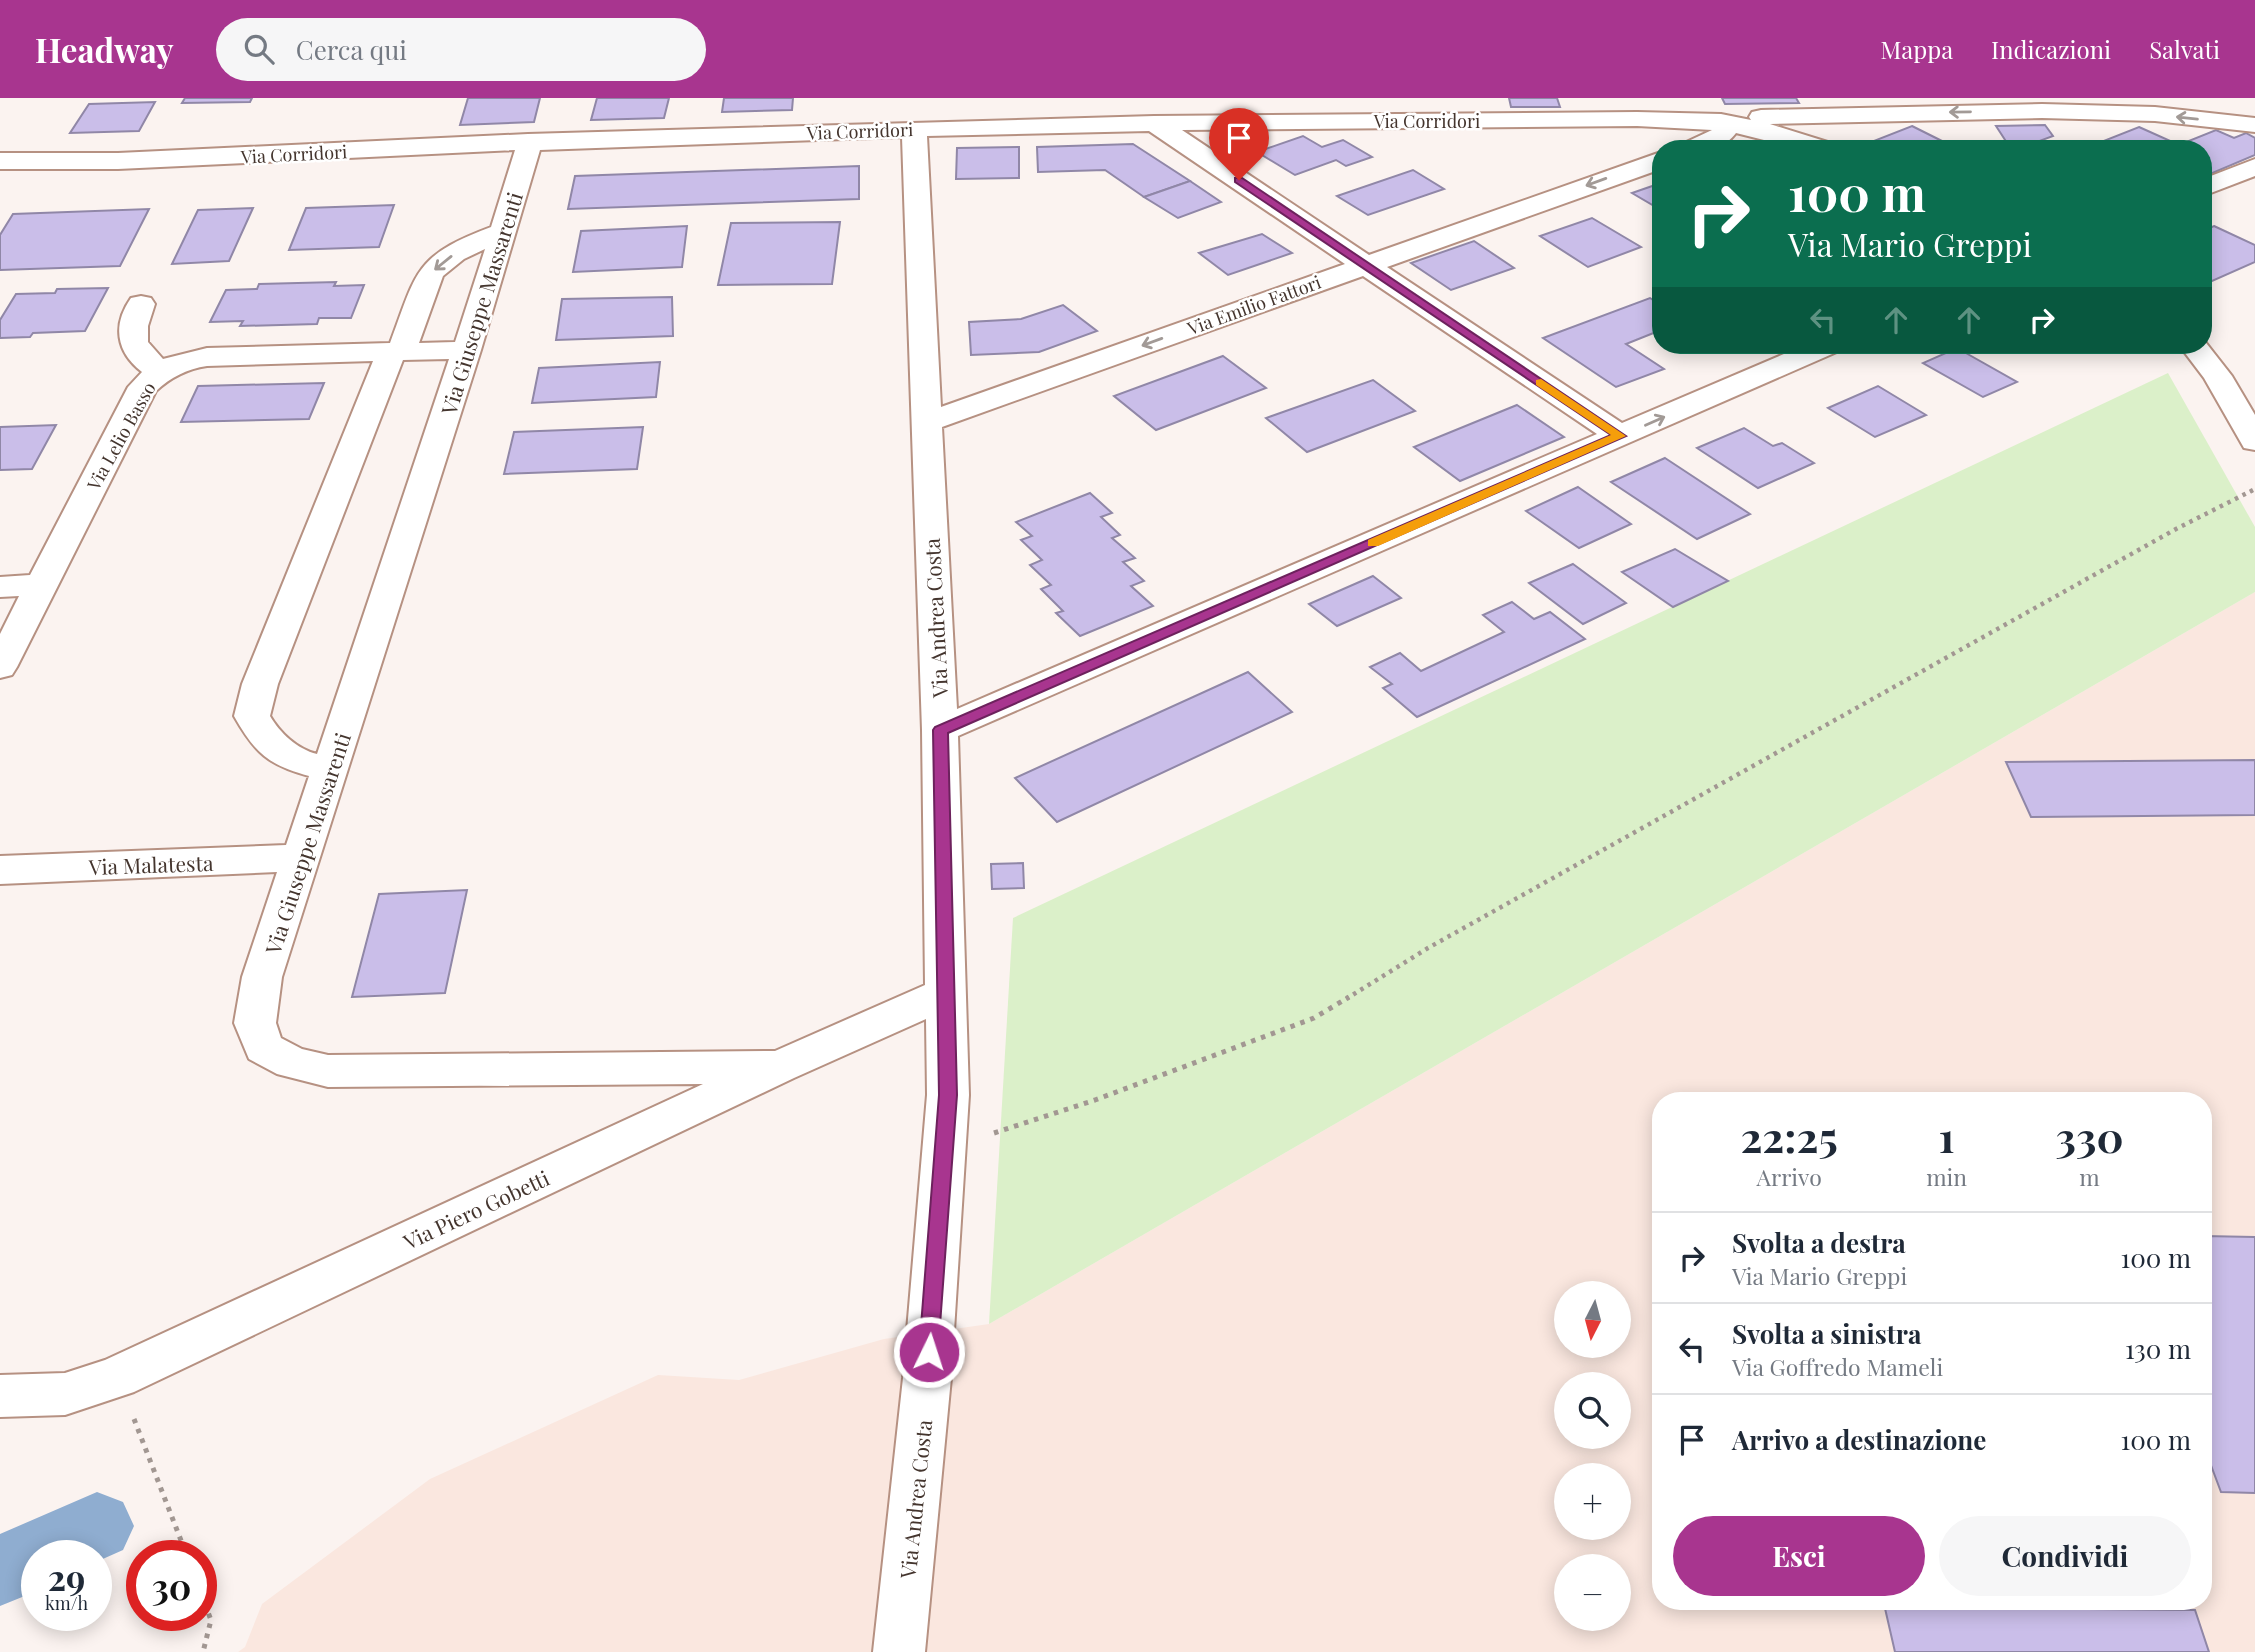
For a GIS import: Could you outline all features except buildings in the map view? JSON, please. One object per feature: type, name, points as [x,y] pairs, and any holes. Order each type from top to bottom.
[{"type":"street","points":[[1721,121],[1814,106],[2038,104],[2255,125]]},
{"type":"street","points":[[860,131],[861,105]]},
{"type":"street","points":[[1814,106],[1820,140]]},
{"type":"street","name":"Via Corridori","points":[[0,161],[145,160],[528,142],[1607,109],[1721,121]]},
{"type":"street","points":[[1714,140],[1719,138],[1724,130],[1721,121]]},
{"type":"street","points":[[1721,121],[1772,130],[1800,140]]},
{"type":"street","points":[[1154,123],[1620,436]]},
{"type":"street","name":"Via Andrea Costa","points":[[899,1652],[927,1378],[948,1095],[940,730],[914,129]]},
{"type":"street","name":"Via Giuseppe Massarenti","points":[[528,142],[467,349],[262,977],[255,1023],[264,1048],[292,1063],[328,1070],[779,1067]]},
{"type":"street","name":"Via Emilio Fattori","points":[[926,423],[1652,163]]},
{"type":"street","points":[[2212,184],[2255,167]]},
{"type":"street","points":[[331,770],[298,761],[266,740],[252,716],[260,684],[430,274],[436,266],[475,242],[503,232]]},
{"type":"street","points":[[141,304],[131,333],[134,346],[143,360],[161,371]]},
{"type":"street","name":"Via Lelio Basso","points":[[0,667],[143,387],[161,371],[172,365],[207,356],[467,349]]},
{"type":"street","points":[[940,730],[1808,354]]},
{"type":"street","points":[[2200,354],[2217,376],[2255,441]]},
{"type":"street","points":[[0,587],[43,585]]},
{"type":"street","name":"Via Malatesta","points":[[0,870],[302,858]]},
{"type":"street","name":"Via Piero Gobetti","points":[[0,1396],[65,1394],[117,1377],[779,1067],[945,993]]},
{"type":"path","points":[[943,1150],[1095,1100],[1314,1018],[1428,948],[2176,530],[2255,489]]},
{"type":"path","points":[[117,1377],[181,1540]]},
{"type":"path","points":[[203,1652],[208,1631]]},
{"type":"shaded area","points":[[2255,592],[2255,1652],[238,1652],[245,1647],[262,1604],[430,1479],[658,1375],[739,1380],[884,1339],[989,1324]]},
{"type":"green space","points":[[2168,373],[2255,527],[2255,592],[989,1324],[1013,918]]},
{"type":"waterway","points":[[0,1571],[97,1526]]},
{"type":"slow traffic","points":[[1373,543],[1620,436],[1541,383]]},
{"type":"route","points":[[929,1352],[948,1095],[940,730],[1620,436],[1239,180]]}]
